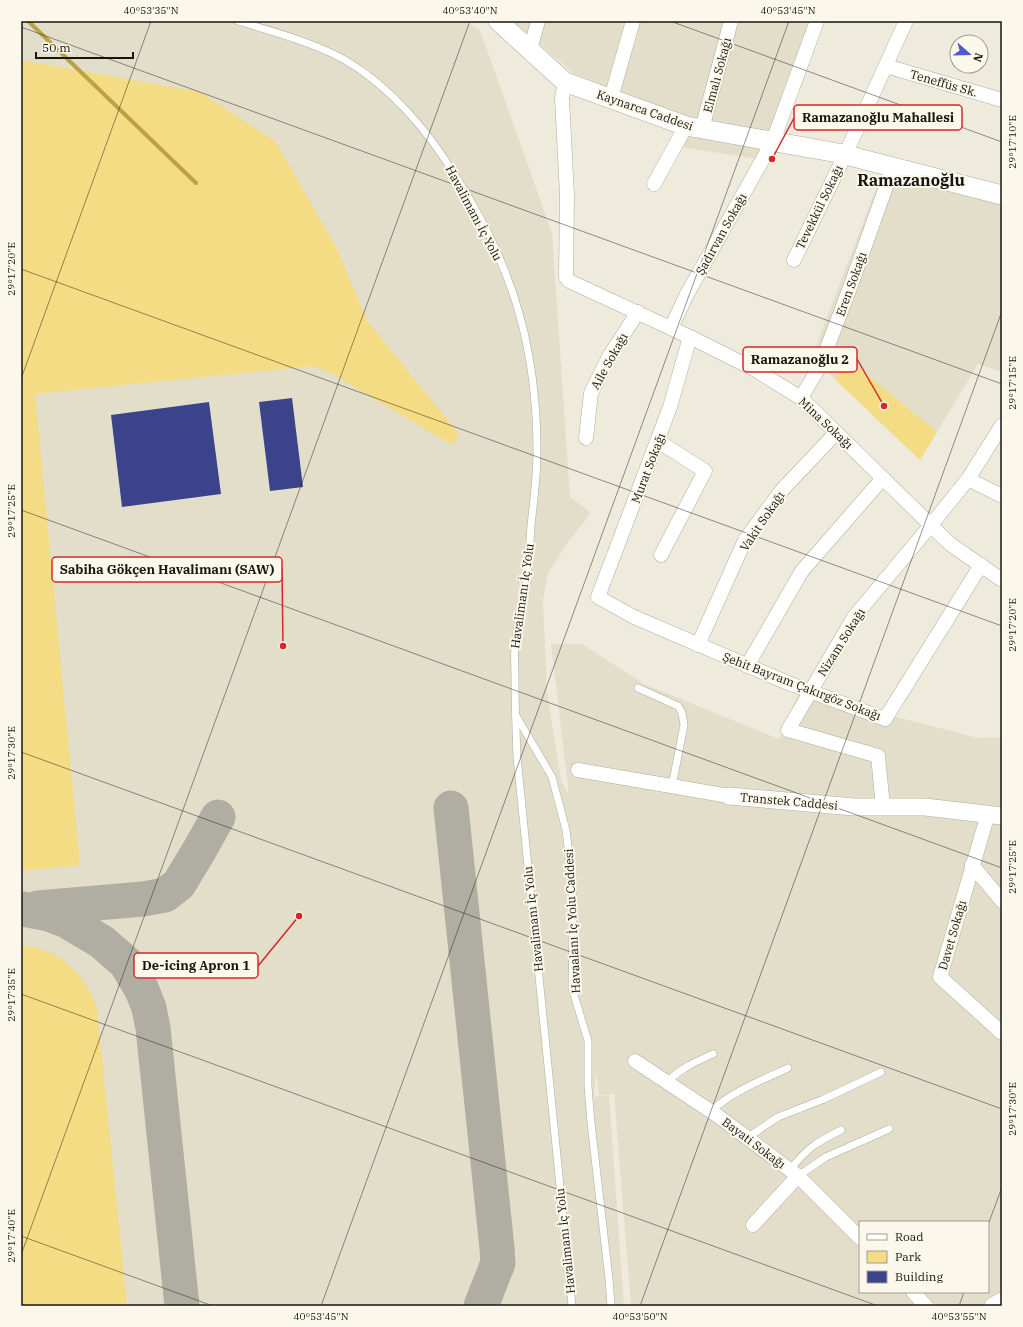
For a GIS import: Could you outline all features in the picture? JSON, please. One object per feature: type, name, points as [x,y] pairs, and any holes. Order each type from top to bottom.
[{"type":"main road","name":"Kaynarca Caddesi","points":[[498,21],[565,82],[694,127],[845,154],[1002,195]]},
{"type":"street","points":[[530,50],[538,21]]},
{"type":"street","points":[[611,98],[633,21]]},
{"type":"street","name":"Elmalı Sokağı","points":[[654,184],[694,127],[731,21]]},
{"type":"street","name":"Şadırvan Sokağı","points":[[671,328],[686,296],[773,141],[817,21]]},
{"type":"street","name":"Tevekkül Sokağı","points":[[794,260],[845,154],[906,21]]},
{"type":"street","name":"Teneffüs Sk.","points":[[886,66],[1002,100]]},
{"type":"street","name":"Mina Sokağı","points":[[565,82],[562,98],[567,196],[566,277],[569,281],[638,312],[754,369],[801,398],[950,544],[1002,580]]},
{"type":"street","name":"Eren Sokağı","points":[[801,398],[821,364],[893,167]]},
{"type":"street","name":"Aile Sokağı","points":[[586,438],[591,393],[610,355],[638,312]]},
{"type":"street","name":"Murat Sokağı","points":[[598,598],[670,407],[690,337]]},
{"type":"street","name":"Nizam Sokağı","points":[[883,807],[878,756],[788,730],[854,617],[932,525],[968,479],[1002,424]]},
{"type":"street","name":"Vakit Sokağı","points":[[698,645],[745,540],[782,490],[836,433]]},
{"type":"street","points":[[658,441],[705,471],[661,555]]},
{"type":"street","points":[[747,666],[802,571],[883,478]]},
{"type":"street","points":[[968,479],[1002,496]]},
{"type":"street","name":"Şehit Bayram Çakırgöz Sokağı","points":[[598,598],[634,617],[747,666],[811,692],[885,719],[981,565]]},
{"type":"street","name":"Transtek Caddesi","points":[[578,770],[729,796],[854,807],[925,807],[995,815]]},
{"type":"street","name":"Davet Sokağı","points":[[995,815],[972,865],[940,977],[1002,1033]]},
{"type":"street","points":[[972,865],[1002,901]]},
{"type":"street","name":"Bayati Sokağı","points":[[635,1061],[711,1111],[794,1173],[859,1237]]},
{"type":"street","points":[[753,1224],[794,1173]]},
{"type":"street","points":[[914,1293],[926,1306]]},
{"type":"street","points":[[993,1306],[1002,1301]]},
{"type":"lane","name":"Havalimanı İç Yolu","points":[[238,21],[306,43],[345,60],[382,88],[403,106],[418,122],[446,160],[470,199],[491,238],[502,263],[523,329],[535,411],[537,451],[527,576],[514,648],[517,757],[572,1306]]},
{"type":"lane","points":[[638,688],[678,706],[682,713],[684,725],[672,786]]},
{"type":"lane","name":"Havaalanı İç Yolu Caddesi","points":[[515,713],[552,778],[566,830],[572,880],[572,988],[588,1041],[588,1086],[610,1280],[611,1306]]},
{"type":"lane","points":[[667,1082],[676,1072],[691,1063],[713,1054]]},
{"type":"lane","points":[[711,1111],[722,1101],[738,1092],[788,1068]]},
{"type":"lane","points":[[747,1138],[778,1117],[824,1099],[881,1072]]},
{"type":"lane","points":[[794,1173],[889,1129]]},
{"type":"lane","points":[[794,1173],[798,1160],[816,1143],[841,1130]]},
{"type":"shaded area","points":[[21,21],[463,21],[480,30],[552,233],[570,497],[591,513],[568,542],[548,573],[543,600],[547,691],[561,780],[569,795],[551,644],[582,644],[644,684],[779,739],[799,692],[978,738],[1002,737],[1002,1306],[631,1306],[614,1094],[599,1095],[596,1071],[594,1097],[609,1095],[624,1306],[21,1306]]},
{"type":"shaded area","points":[[513,21],[821,21],[770,161],[681,147],[690,121],[573,73]]},
{"type":"shaded area","points":[[888,157],[1002,186],[1002,372],[978,364],[920,460],[812,357]]},
{"type":"green space","points":[[21,60],[200,92],[276,142],[337,249],[368,322],[459,434],[452,445],[333,374],[313,366],[35,394],[80,865],[21,871]]},
{"type":"green space","points":[[850,361],[937,432],[920,460],[835,379]]},
{"type":"green space","points":[[21,946],[34,947],[47,951],[59,957],[69,965],[86,985],[97,1009],[127,1306],[21,1306]]},
{"type":"building","points":[[292,398],[303,487],[270,491],[259,402]]},
{"type":"building","points":[[209,402],[221,494],[122,507],[111,415]]},
{"type":"waterway","points":[[28,21],[196,183]]},
{"type":"taxiway","points":[[451,808],[498,1263],[481,1306]]},
{"type":"taxiway","points":[[38,908],[143,899],[165,895],[179,884],[218,817]]},
{"type":"taxiway","points":[[23,909],[49,914],[65,920],[102,942],[126,963],[142,990],[149,1008],[153,1028],[182,1306]]},
{"type":"place","name":"Ramazanoğlu Mahallesi","points":[[772,159]]},
{"type":"place","name":"Ramazanoğlu 2","points":[[884,406]]},
{"type":"place","name":"Sabiha Gökçen Havalimanı (SAW)","points":[[283,646]]},
{"type":"place","name":"De-icing Apron 1","points":[[299,916]]},
{"type":"district","name":"Ramazanoğlu","points":[[911,180]]}]
